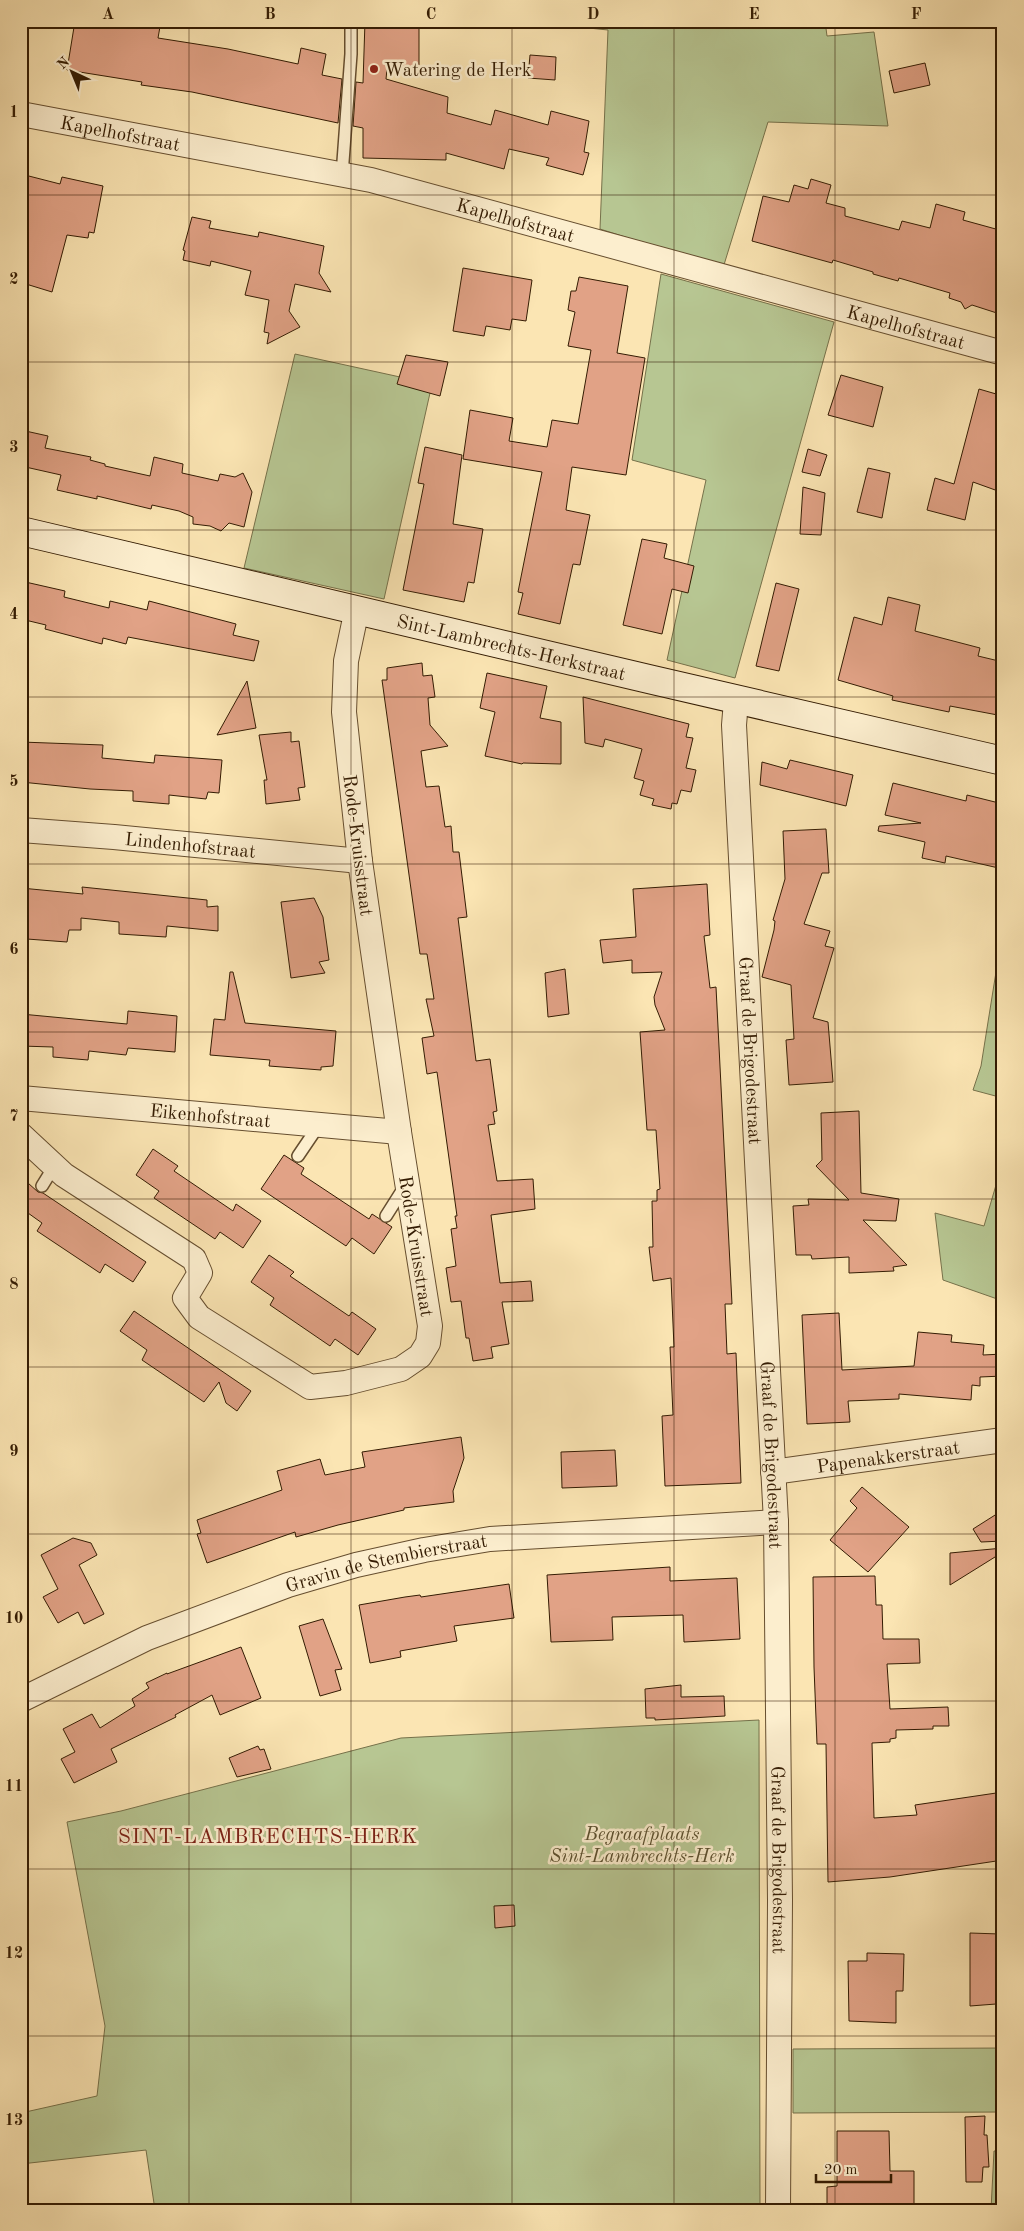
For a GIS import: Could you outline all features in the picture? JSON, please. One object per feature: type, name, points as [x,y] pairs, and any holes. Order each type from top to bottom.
[{"type":"street","name":"Kapelhofstraat","points":[[21,114],[371,180],[1003,352]]},
{"type":"street","name":"Sint-Lambrechts-Herkstraat","points":[[21,531],[357,609],[736,701],[1003,761]]},
{"type":"street","name":"Rode-Kruisstraat","points":[[21,1136],[64,1175],[194,1258],[200,1273],[185,1298],[199,1317],[310,1387],[346,1383],[401,1369],[420,1356],[428,1343],[430,1326],[399,1132],[360,861],[344,712],[346,661],[357,609]]},
{"type":"street","name":"Graaf de Brigodestraat","points":[[736,701],[734,725],[776,1522],[780,1900],[778,2210]]},
{"type":"street","name":"Lindenhofstraat","points":[[21,830],[360,861]]},
{"type":"street","name":"Eikenhofstraat","points":[[21,1098],[399,1132]]},
{"type":"street","name":"Papenakkerstraat","points":[[773,1472],[1003,1440]]},
{"type":"street","name":"Gravin de Stembierstraat","points":[[21,1700],[147,1638],[288,1584],[356,1565],[424,1550],[490,1539],[776,1522]]},
{"type":"lane","points":[[342,175],[351,54],[351,21]]},
{"type":"lane","points":[[298,1156],[319,1125]]},
{"type":"lane","points":[[42,1186],[55,1165]]},
{"type":"lane","points":[[386,1216],[407,1183]]},
{"type":"green space","points":[[520,21],[825,21],[827,36],[874,32],[888,126],[768,122],[723,268],[600,229],[608,30]]},
{"type":"green space","points":[[661,274],[834,322],[735,678],[667,660],[706,480],[632,460]]},
{"type":"green space","points":[[295,354],[432,384],[384,599],[244,568]]},
{"type":"green space","points":[[996,972],[1003,974],[1003,1098],[973,1090],[981,1066]]},
{"type":"green space","points":[[1001,1168],[1003,1169],[1003,1301],[943,1280],[935,1213],[984,1226]]},
{"type":"green space","name":"Begraafplaats Sint-Lambrechts-Herk","points":[[759,1720],[760,2207],[599,2208],[599,2210],[155,2210],[146,2150],[21,2164],[21,2113],[97,2096],[105,2026],[67,1822],[121,1811],[401,1738]]},
{"type":"green space","points":[[1003,2048],[1003,2112],[793,2113],[793,2049]]},
{"type":"green space","points":[[994,2151],[1003,2151],[1003,2210],[991,2210]]},
{"type":"building","points":[[75,21],[161,21],[158,38],[228,49],[298,64],[301,48],[326,54],[322,75],[342,79],[338,123],[192,92],[141,85],[142,82],[67,70]]},
{"type":"building","points":[[365,21],[419,21],[419,71],[387,69],[386,79],[448,97],[447,113],[491,125],[495,110],[548,125],[551,111],[589,121],[584,152],[589,153],[583,175],[546,165],[549,158],[509,149],[504,169],[446,153],[446,160],[363,158],[363,128],[353,126],[356,82],[363,83]]},
{"type":"building","points":[[530,55],[556,57],[555,80],[528,78]]},
{"type":"building","points":[[925,63],[930,85],[894,93],[889,71]]},
{"type":"building","points":[[21,174],[60,184],[62,177],[103,186],[94,233],[89,232],[88,238],[67,235],[52,292],[26,284],[28,277],[21,276]]},
{"type":"building","points":[[811,179],[831,185],[826,203],[845,208],[845,216],[899,230],[902,221],[930,228],[936,204],[965,212],[963,220],[1003,231],[1003,315],[972,305],[965,309],[961,302],[949,298],[950,293],[899,278],[898,281],[873,274],[873,272],[833,260],[832,263],[752,241],[763,196],[789,202],[794,185],[808,189]]},
{"type":"building","points":[[192,217],[211,221],[209,228],[258,237],[259,232],[324,246],[319,273],[331,292],[295,284],[289,311],[300,327],[267,344],[269,333],[264,332],[269,300],[245,295],[251,271],[211,261],[210,266],[183,260],[185,251],[183,250]]},
{"type":"building","points":[[463,268],[532,280],[526,321],[512,319],[510,330],[486,326],[484,336],[453,331]]},
{"type":"building","points":[[579,277],[628,286],[617,353],[645,358],[626,475],[572,467],[566,510],[590,515],[580,565],[573,564],[560,624],[518,614],[523,593],[518,592],[542,472],[463,459],[470,410],[513,418],[509,441],[547,447],[552,420],[578,424],[591,350],[568,346],[575,312],[568,310],[571,291],[576,291]]},
{"type":"building","points":[[406,355],[448,362],[440,396],[397,384]]},
{"type":"building","points":[[841,375],[883,387],[873,427],[828,415]]},
{"type":"building","points":[[979,389],[1003,396],[1003,477],[998,491],[973,482],[965,520],[927,510],[935,478],[954,484]]},
{"type":"building","points":[[21,430],[48,436],[45,448],[91,457],[90,460],[105,464],[105,466],[150,476],[154,457],[183,464],[182,473],[218,481],[220,474],[235,477],[243,473],[252,492],[244,527],[229,523],[221,531],[210,526],[193,524],[193,517],[179,511],[152,505],[151,509],[97,496],[97,499],[57,490],[61,475],[21,466]]},
{"type":"building","points":[[425,447],[462,455],[453,524],[483,529],[474,583],[468,582],[464,602],[403,590],[424,484],[418,483]]},
{"type":"building","points":[[808,449],[827,455],[820,476],[802,472]]},
{"type":"building","points":[[868,468],[890,473],[882,518],[857,512]]},
{"type":"building","points":[[803,487],[825,493],[821,535],[800,534]]},
{"type":"building","points":[[642,539],[667,544],[664,558],[694,566],[688,593],[672,589],[662,634],[623,625]]},
{"type":"building","points":[[21,581],[65,591],[64,597],[109,608],[110,601],[147,610],[149,601],[236,624],[233,635],[259,641],[254,661],[128,637],[126,644],[103,638],[102,644],[45,629],[46,625],[21,619]]},
{"type":"building","points":[[776,583],[799,589],[779,671],[756,666]]},
{"type":"building","points":[[888,597],[920,605],[915,631],[980,648],[978,656],[1003,662],[1003,716],[950,706],[949,712],[892,700],[893,696],[838,680],[854,617],[882,625]]},
{"type":"building","points":[[422,663],[423,676],[432,675],[435,697],[428,698],[430,725],[448,746],[421,751],[426,787],[439,786],[445,827],[451,826],[453,852],[459,852],[467,917],[458,918],[476,1061],[490,1059],[497,1111],[493,1112],[495,1124],[488,1125],[497,1181],[533,1179],[535,1209],[491,1215],[500,1283],[531,1281],[533,1301],[502,1302],[509,1344],[491,1347],[493,1358],[473,1361],[469,1338],[466,1338],[461,1301],[451,1302],[446,1268],[456,1266],[451,1229],[457,1228],[455,1216],[457,1216],[437,1072],[427,1074],[422,1038],[434,1036],[426,999],[434,999],[427,954],[420,954],[382,680],[387,680],[387,668]]},
{"type":"building","points":[[487,673],[547,686],[540,718],[561,722],[561,764],[522,764],[485,756],[495,712],[480,708]]},
{"type":"building","points":[[247,681],[256,728],[217,735]]},
{"type":"building","points":[[583,697],[689,724],[686,737],[693,738],[686,768],[696,770],[691,792],[681,790],[677,804],[672,803],[671,809],[652,805],[654,799],[640,795],[644,781],[634,778],[642,749],[605,739],[603,747],[585,743]]},
{"type":"building","points":[[291,732],[291,742],[299,741],[305,787],[298,788],[300,800],[266,804],[264,780],[267,780],[259,735]]},
{"type":"building","points":[[21,742],[103,745],[102,758],[154,763],[155,755],[222,760],[219,793],[208,792],[206,799],[169,795],[169,804],[133,801],[133,791],[21,782]]},
{"type":"building","points":[[790,760],[853,775],[846,806],[760,785],[762,762],[787,769]]},
{"type":"building","points":[[893,783],[966,801],[967,795],[1003,804],[1003,869],[946,856],[945,863],[922,858],[925,842],[878,831],[879,826],[921,823],[885,815]]},
{"type":"building","points":[[826,829],[829,873],[822,873],[804,924],[830,931],[825,946],[834,948],[813,1018],[828,1022],[833,1082],[789,1085],[786,1040],[794,1039],[791,985],[762,977],[774,930],[775,921],[773,920],[785,879],[783,831]]},
{"type":"building","points":[[707,884],[710,935],[704,936],[710,988],[716,987],[732,1304],[725,1304],[727,1354],[736,1353],[741,1483],[665,1486],[662,1416],[673,1415],[670,1347],[674,1347],[671,1278],[653,1281],[649,1247],[653,1247],[652,1201],[657,1201],[657,1190],[660,1189],[656,1130],[647,1130],[640,1032],[665,1030],[655,1005],[654,997],[662,972],[632,973],[632,960],[603,963],[600,940],[636,937],[633,889]]},
{"type":"building","points":[[82,887],[207,900],[207,907],[218,906],[218,931],[167,926],[166,937],[119,934],[119,922],[81,918],[81,930],[69,930],[67,942],[27,939],[28,924],[22,924],[21,888],[83,894]]},
{"type":"building","points":[[314,898],[323,917],[329,960],[319,962],[325,973],[291,978],[281,902]]},
{"type":"building","points":[[565,969],[569,1014],[548,1017],[545,973]]},
{"type":"building","points":[[230,972],[233,972],[245,1023],[336,1031],[333,1066],[321,1067],[321,1070],[269,1066],[270,1060],[210,1055],[214,1019],[225,1020]]},
{"type":"building","points":[[128,1011],[177,1016],[175,1052],[128,1048],[126,1055],[89,1051],[88,1060],[53,1057],[53,1047],[21,1046],[21,1014],[127,1024]]},
{"type":"building","points":[[859,1111],[861,1193],[899,1199],[896,1221],[863,1220],[907,1265],[893,1267],[894,1271],[849,1273],[849,1257],[812,1259],[811,1255],[796,1255],[793,1206],[809,1205],[808,1199],[849,1200],[816,1166],[822,1160],[821,1113]]},
{"type":"building","points":[[153,1149],[178,1166],[174,1171],[233,1211],[236,1204],[261,1221],[243,1248],[220,1232],[215,1239],[154,1198],[159,1191],[136,1175]]},
{"type":"building","points":[[284,1155],[304,1168],[301,1174],[369,1219],[372,1214],[392,1227],[374,1254],[352,1238],[346,1246],[261,1189]]},
{"type":"building","points":[[28,1183],[38,1192],[43,1193],[146,1262],[133,1282],[105,1264],[100,1273],[37,1231],[42,1223],[21,1208],[21,1194]]},
{"type":"building","points":[[269,1255],[294,1272],[290,1276],[349,1316],[352,1312],[376,1329],[358,1355],[335,1339],[330,1346],[270,1305],[274,1298],[251,1282]]},
{"type":"building","points":[[134,1311],[251,1391],[237,1411],[226,1403],[219,1382],[204,1402],[142,1360],[147,1350],[120,1331]]},
{"type":"building","points":[[839,1313],[842,1370],[914,1366],[918,1332],[952,1335],[951,1342],[984,1345],[983,1355],[1003,1354],[1003,1376],[980,1377],[980,1386],[972,1385],[971,1400],[899,1394],[899,1399],[848,1401],[850,1422],[807,1424],[802,1315]]},
{"type":"building","points":[[461,1437],[464,1458],[453,1491],[454,1502],[404,1508],[404,1510],[296,1537],[295,1532],[207,1563],[197,1534],[201,1533],[197,1520],[282,1490],[277,1471],[320,1459],[325,1475],[365,1467],[362,1452]]},
{"type":"building","points":[[615,1450],[617,1486],[562,1488],[561,1452]]},
{"type":"building","points":[[862,1487],[909,1527],[868,1572],[830,1540],[857,1508],[850,1501]]},
{"type":"building","points":[[1003,1510],[1003,1541],[981,1542],[973,1529]]},
{"type":"building","points":[[73,1538],[91,1543],[97,1555],[79,1565],[104,1614],[84,1624],[78,1612],[58,1623],[43,1597],[58,1589],[41,1555]]},
{"type":"building","points":[[1003,1548],[1003,1552],[950,1585],[950,1553]]},
{"type":"building","points":[[670,1567],[670,1581],[737,1578],[740,1639],[684,1642],[683,1615],[612,1617],[613,1640],[551,1642],[547,1575]]},
{"type":"building","points":[[875,1576],[876,1605],[882,1605],[883,1639],[919,1639],[920,1663],[887,1664],[890,1709],[948,1707],[949,1726],[933,1726],[933,1729],[896,1730],[896,1738],[890,1739],[890,1742],[872,1743],[874,1818],[917,1815],[915,1805],[1003,1792],[1003,1860],[890,1877],[828,1882],[826,1744],[817,1744],[813,1577]]},
{"type":"building","points":[[509,1584],[514,1618],[454,1626],[457,1641],[400,1651],[401,1657],[370,1663],[359,1605],[405,1597],[420,1595],[421,1597]]},
{"type":"building","points":[[323,1619],[342,1669],[335,1670],[341,1690],[320,1696],[299,1626]]},
{"type":"building","points":[[241,1647],[261,1698],[220,1715],[212,1695],[175,1715],[176,1717],[111,1749],[117,1762],[74,1783],[61,1759],[75,1752],[63,1729],[92,1714],[100,1728],[135,1706],[132,1699],[149,1688],[146,1683],[167,1673]]},
{"type":"building","points":[[681,1685],[681,1697],[724,1696],[725,1716],[655,1720],[655,1718],[646,1718],[645,1689]]},
{"type":"building","points":[[258,1746],[260,1750],[264,1749],[271,1769],[237,1777],[229,1758]]},
{"type":"building","points":[[514,1905],[515,1926],[495,1928],[494,1906]]},
{"type":"building","points":[[970,1933],[1000,1934],[1000,1958],[996,1958],[996,2004],[970,2006]]},
{"type":"building","points":[[867,1953],[904,1954],[903,1991],[896,1991],[896,2023],[849,2021],[848,1961],[867,1961]]},
{"type":"building","points":[[985,2116],[984,2135],[987,2135],[989,2167],[983,2167],[982,2182],[966,2182],[965,2117]]},
{"type":"building","points":[[837,2131],[889,2131],[890,2171],[914,2171],[914,2207],[827,2209],[827,2187],[837,2186]]},
{"type":"place","name":"Watering de Herk","points":[[374,69]]},
{"type":"district","name":"SINT-LAMBRECHTS-HERK","points":[[268,1836]]}]
